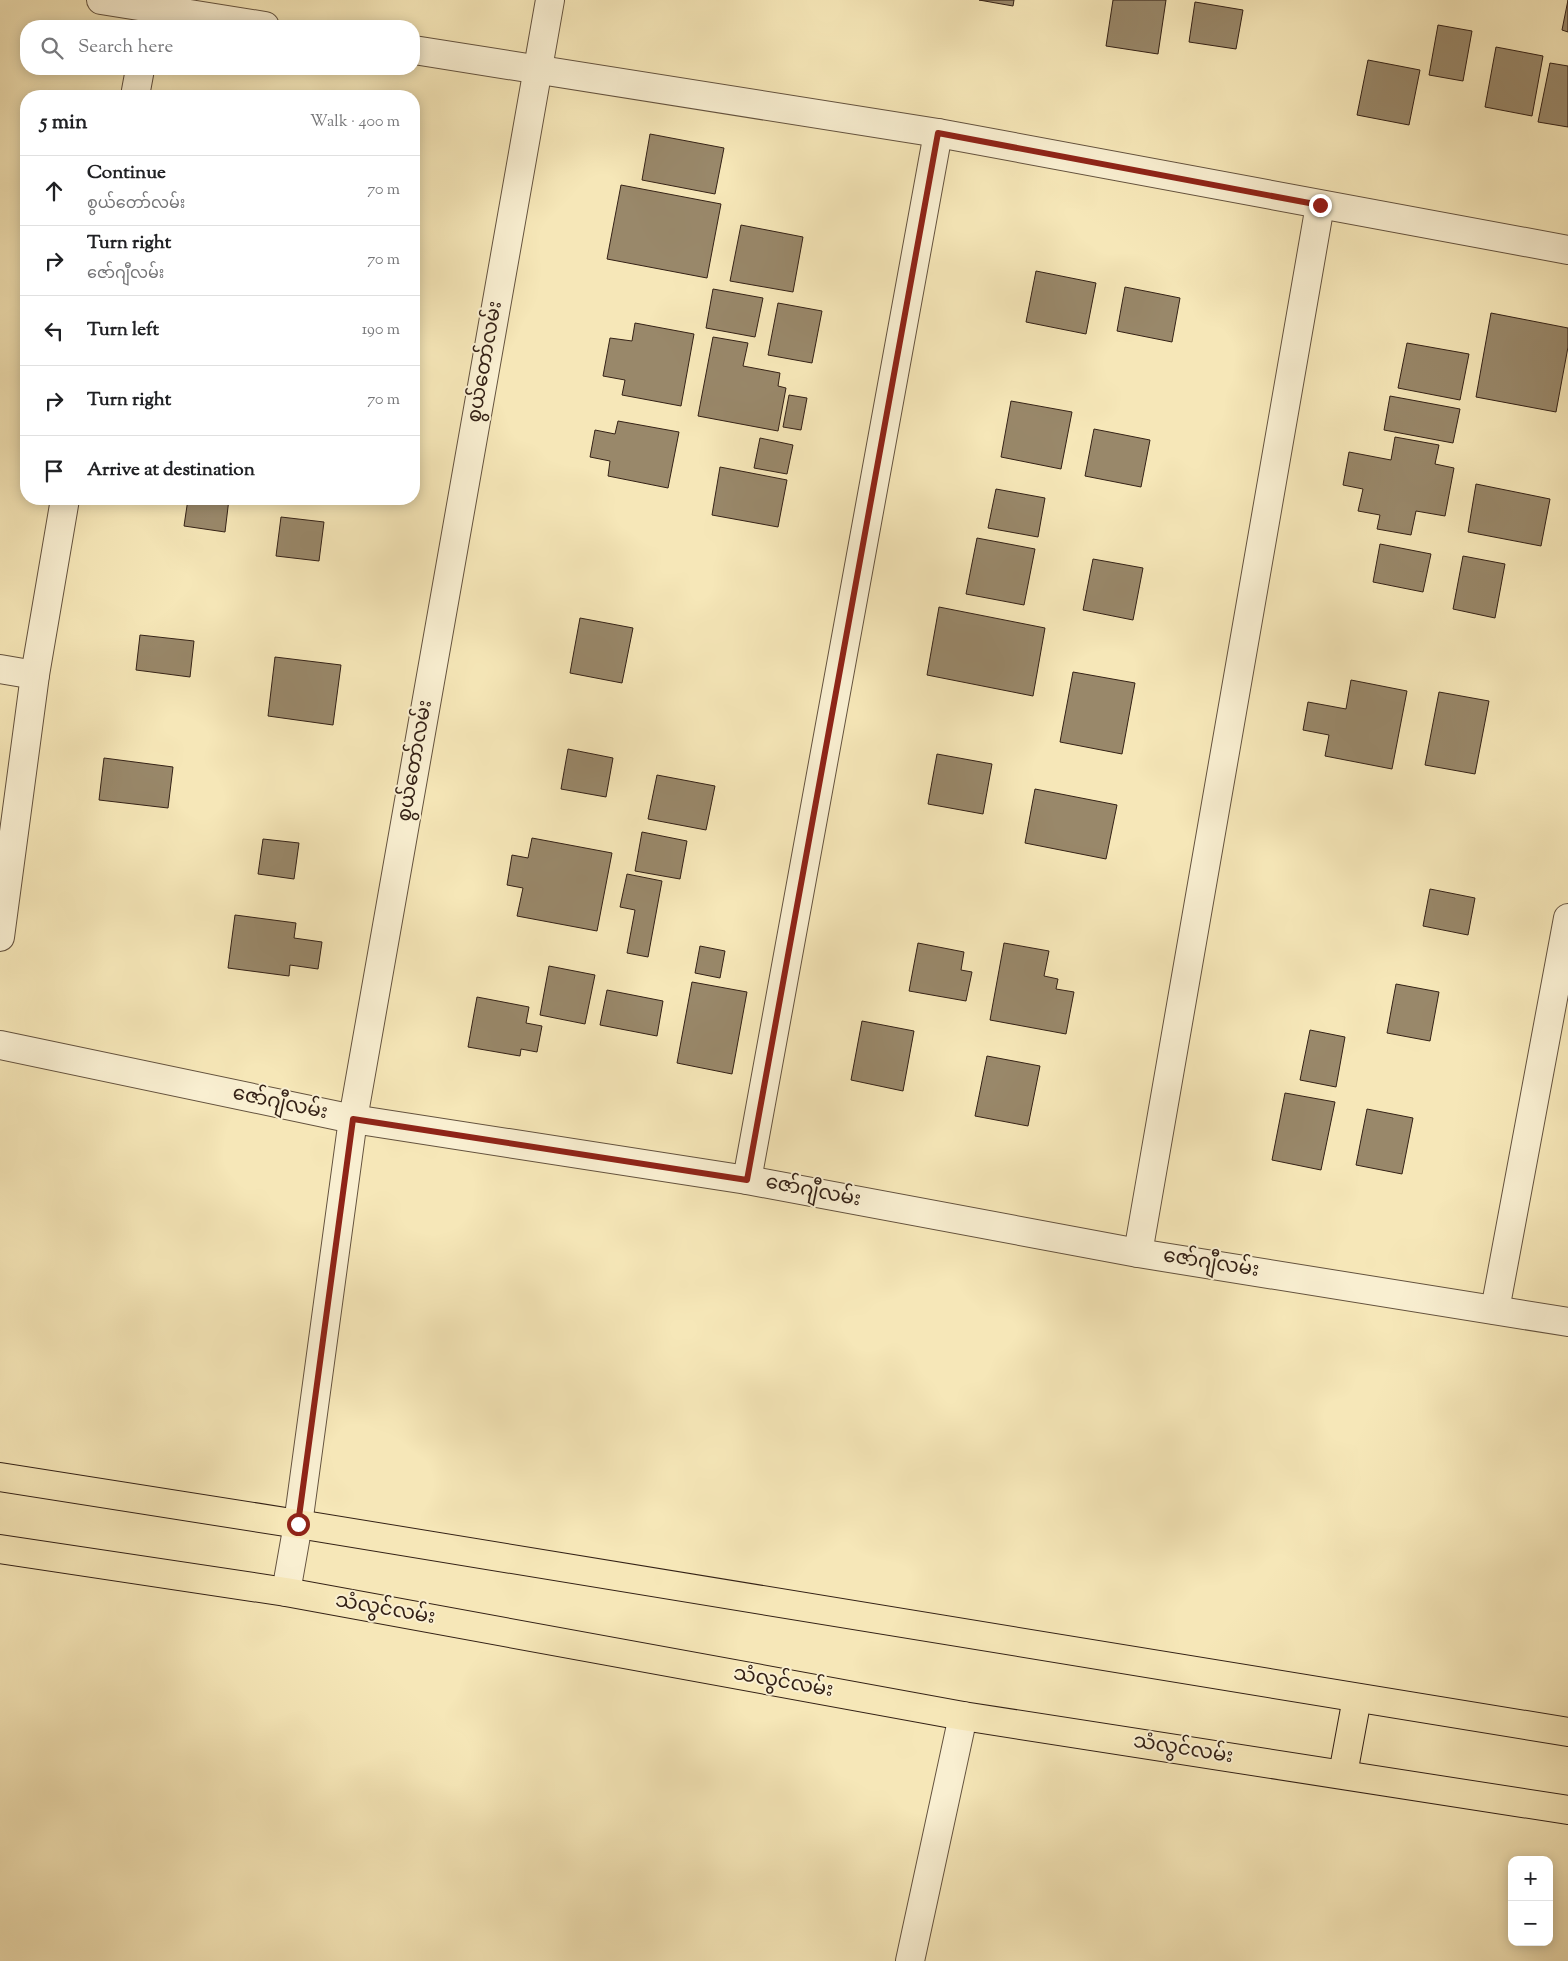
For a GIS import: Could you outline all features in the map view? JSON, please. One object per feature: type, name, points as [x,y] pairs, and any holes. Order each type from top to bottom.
[{"type":"main road","points":[[0,1478],[298,1524],[1568,1732]]},
{"type":"main road","name":"သံလွင်လမ်း","points":[[0,1549],[286,1592],[963,1716],[1568,1810]]},
{"type":"main road","points":[[1343,1774],[1357,1698]]},
{"type":"street","points":[[101,0],[149,17],[188,20]]},
{"type":"street","name":"စွယ်တော်လမ်း","points":[[286,1592],[298,1524],[353,1119],[550,0]]},
{"type":"street","points":[[420,51],[938,133],[1568,250]]},
{"type":"street","points":[[136,90],[139,75]]},
{"type":"street","points":[[747,1180],[938,133]]},
{"type":"street","points":[[1138,1252],[1320,205]]},
{"type":"street","points":[[0,936],[35,675],[64,505]]},
{"type":"street","points":[[0,669],[35,675]]},
{"type":"street","points":[[1495,1310],[1568,918]]},
{"type":"street","name":"ဇော်ဂျီလမ်း","points":[[0,1045],[353,1119],[747,1180],[1138,1252],[1568,1322]]},
{"type":"street","points":[[910,1961],[963,1716]]},
{"type":"building","points":[[979,0],[1014,0],[1013,6]]},
{"type":"building","points":[[1113,0],[1166,0],[1158,54],[1106,46]]},
{"type":"building","points":[[1568,0],[1568,32],[1562,30]]},
{"type":"building","points":[[1195,2],[1243,10],[1236,49],[1189,42]]},
{"type":"building","points":[[1438,25],[1472,31],[1463,81],[1429,75]]},
{"type":"building","points":[[1496,47],[1543,56],[1532,116],[1485,107]]},
{"type":"building","points":[[1368,60],[1420,70],[1409,125],[1357,115]]},
{"type":"building","points":[[1550,63],[1568,66],[1568,127],[1538,122]]},
{"type":"building","points":[[650,134],[724,148],[715,194],[642,180]]},
{"type":"building","points":[[621,185],[721,204],[707,278],[607,259]]},
{"type":"building","points":[[741,225],[803,237],[793,292],[730,281]]},
{"type":"building","points":[[1036,271],[1096,283],[1086,334],[1026,322]]},
{"type":"building","points":[[1125,287],[1180,298],[1172,342],[1117,331]]},
{"type":"building","points":[[713,289],[763,298],[755,337],[706,328]]},
{"type":"building","points":[[778,303],[822,311],[812,363],[768,355]]},
{"type":"building","points":[[1491,313],[1568,328],[1568,347],[1556,412],[1476,397]]},
{"type":"building","points":[[635,323],[694,334],[681,406],[622,395],[625,380],[603,376],[610,338],[632,341]]},
{"type":"building","points":[[713,337],[748,343],[743,366],[780,373],[778,386],[786,388],[778,431],[698,416]]},
{"type":"building","points":[[1407,343],[1469,354],[1460,400],[1398,388]]},
{"type":"building","points":[[789,395],[807,398],[801,430],[783,427]]},
{"type":"building","points":[[1390,396],[1460,409],[1453,443],[1384,430]]},
{"type":"building","points":[[1011,401],[1072,412],[1061,469],[1001,457]]},
{"type":"building","points":[[618,421],[679,432],[668,488],[608,476],[610,461],[590,457],[595,430],[615,434]]},
{"type":"building","points":[[1094,429],[1150,440],[1141,487],[1085,476]]},
{"type":"building","points":[[1395,437],[1439,445],[1435,464],[1454,468],[1445,516],[1416,511],[1411,535],[1377,529],[1380,515],[1358,511],[1363,489],[1343,485],[1349,452],[1391,460]]},
{"type":"building","points":[[760,438],[793,445],[787,474],[754,468]]},
{"type":"building","points":[[720,467],[787,480],[778,527],[712,515]]},
{"type":"building","points":[[1476,484],[1550,499],[1541,546],[1468,532]]},
{"type":"building","points":[[996,489],[1045,498],[1038,537],[988,528]]},
{"type":"building","points":[[187,505],[228,505],[225,532],[184,526]]},
{"type":"building","points":[[281,517],[324,522],[319,561],[276,556]]},
{"type":"building","points":[[977,538],[1035,549],[1024,605],[966,594]]},
{"type":"building","points":[[1380,544],[1431,554],[1423,592],[1373,582]]},
{"type":"building","points":[[1463,556],[1505,564],[1495,618],[1453,609]]},
{"type":"building","points":[[1093,559],[1143,568],[1133,620],[1083,610]]},
{"type":"building","points":[[939,607],[1045,628],[1033,696],[927,675]]},
{"type":"building","points":[[580,618],[633,628],[622,683],[570,673]]},
{"type":"building","points":[[140,635],[194,641],[190,677],[136,670]]},
{"type":"building","points":[[275,657],[341,665],[333,725],[268,716]]},
{"type":"building","points":[[1073,672],[1135,683],[1122,754],[1060,742]]},
{"type":"building","points":[[1351,680],[1407,691],[1392,769],[1325,756],[1329,735],[1303,730],[1308,702],[1346,709]]},
{"type":"building","points":[[1439,692],[1489,701],[1475,774],[1425,765]]},
{"type":"building","points":[[568,749],[613,758],[606,797],[561,789]]},
{"type":"building","points":[[937,754],[992,764],[983,814],[928,804]]},
{"type":"building","points":[[104,758],[173,767],[168,808],[99,800]]},
{"type":"building","points":[[657,775],[715,786],[706,830],[648,819]]},
{"type":"building","points":[[1035,789],[1117,805],[1106,859],[1025,843]]},
{"type":"building","points":[[642,832],[687,841],[680,879],[635,871]]},
{"type":"building","points":[[532,838],[612,853],[597,931],[517,916],[523,888],[507,885],[512,855],[528,858]]},
{"type":"building","points":[[263,839],[299,843],[294,879],[258,874]]},
{"type":"building","points":[[627,874],[662,881],[648,957],[627,953],[635,910],[620,907]]},
{"type":"building","points":[[1430,889],[1475,898],[1468,935],[1423,926]]},
{"type":"building","points":[[235,915],[296,923],[294,938],[322,942],[318,969],[290,965],[289,976],[228,968]]},
{"type":"building","points":[[918,943],[964,952],[961,970],[972,972],[966,1001],[909,991]]},
{"type":"building","points":[[1004,943],[1049,951],[1044,976],[1058,979],[1056,989],[1074,992],[1066,1034],[990,1020]]},
{"type":"building","points":[[700,946],[725,951],[720,978],[695,973]]},
{"type":"building","points":[[549,966],[595,975],[585,1024],[540,1015]]},
{"type":"building","points":[[692,982],[747,992],[732,1074],[677,1063]]},
{"type":"building","points":[[1396,984],[1439,992],[1430,1041],[1387,1033]]},
{"type":"building","points":[[607,990],[663,1001],[657,1036],[600,1025]]},
{"type":"building","points":[[477,997],[529,1007],[526,1023],[542,1026],[537,1052],[521,1049],[520,1056],[468,1047]]},
{"type":"building","points":[[862,1021],[914,1031],[903,1091],[851,1080]]},
{"type":"building","points":[[1310,1030],[1345,1037],[1336,1087],[1300,1080]]},
{"type":"building","points":[[987,1056],[1040,1066],[1028,1126],[975,1116]]},
{"type":"building","points":[[1285,1093],[1335,1102],[1321,1170],[1272,1160]]},
{"type":"building","points":[[1367,1109],[1413,1118],[1402,1174],[1356,1165]]},
{"type":"route","points":[[298,1524],[353,1119],[747,1180],[938,133],[1320,205]]}]
